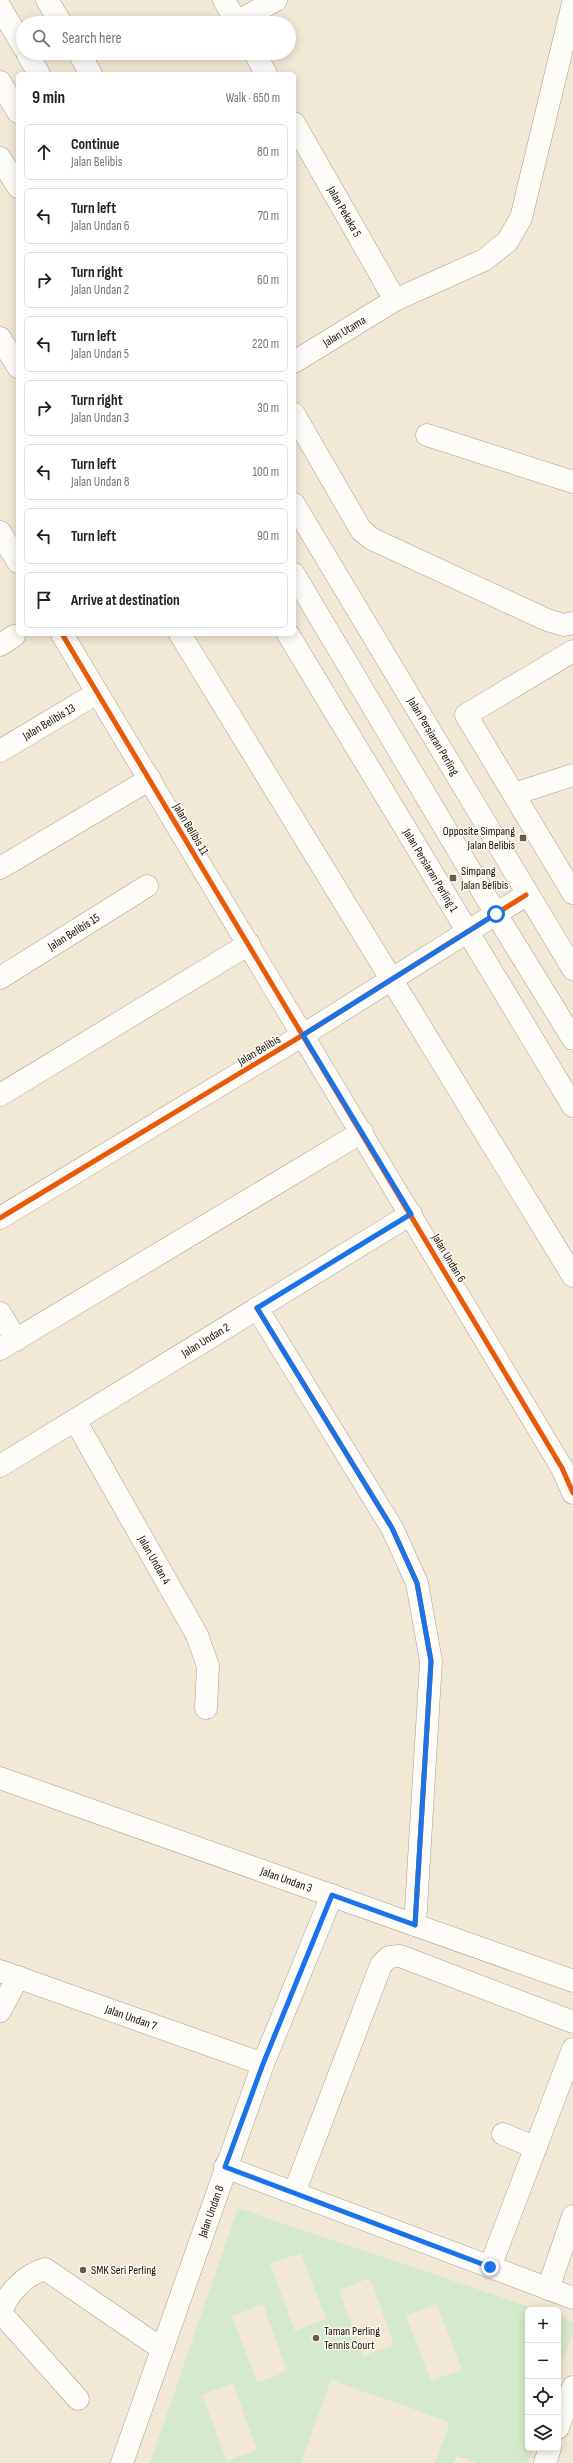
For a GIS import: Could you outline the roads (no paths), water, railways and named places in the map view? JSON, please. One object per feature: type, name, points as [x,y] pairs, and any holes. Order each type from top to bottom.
[{"type":"street","points":[[47,0],[57,16]]},
{"type":"street","points":[[224,0],[233,16]]},
{"type":"street","points":[[249,16],[276,0]]},
{"type":"street","name":"Jalan Utama","points":[[296,361],[395,300],[484,260],[507,242],[521,218],[573,3]]},
{"type":"street","points":[[0,7],[16,34]]},
{"type":"street","points":[[31,60],[38,72]]},
{"type":"street","points":[[83,60],[90,72]]},
{"type":"street","points":[[258,60],[265,72]]},
{"type":"street","points":[[0,82],[16,109]]},
{"type":"street","name":"Jalan Pekaka 5","points":[[296,127],[395,300]]},
{"type":"street","points":[[0,158],[16,185]]},
{"type":"street","points":[[0,338],[16,364]]},
{"type":"street","points":[[296,417],[361,530],[372,539],[547,620],[564,625],[573,623]]},
{"type":"street","points":[[427,435],[573,482]]},
{"type":"street","name":"Jalan Persiaran Perling","points":[[296,507],[526,895],[573,969]]},
{"type":"street","points":[[0,532],[16,559]]},
{"type":"street","points":[[296,577],[496,914],[573,1039]]},
{"type":"street","name":"Jalan Belibis 11","points":[[63,636],[303,1035]]},
{"type":"street","points":[[181,636],[389,979],[573,1276]]},
{"type":"street","name":"Jalan Persiaran Perling 1","points":[[289,636],[573,1106]]},
{"type":"street","points":[[570,884],[466,715],[573,651]]},
{"type":"street","name":"Jalan Belibis 13","points":[[0,751],[97,693]]},
{"type":"street","points":[[514,794],[573,776]]},
{"type":"street","points":[[0,868],[150,779]]},
{"type":"street","name":"Jalan Belibis 15","points":[[0,978],[147,886]]},
{"type":"street","name":"Jalan Belibis","points":[[0,1218],[303,1035],[389,979],[469,933],[526,895]]},
{"type":"street","points":[[0,1095],[249,944]]},
{"type":"street","name":"Jalan Undan 6","points":[[303,1035],[411,1214],[567,1464],[573,1493]]},
{"type":"street","points":[[0,1313],[8,1344],[362,1132]]},
{"type":"street","name":"Jalan Undan 2","points":[[0,1466],[411,1214]]},
{"type":"street","points":[[257,1308],[392,1528],[417,1583],[431,1661],[415,1925]]},
{"type":"street","name":"Jalan Undan 4","points":[[75,1420],[197,1635],[208,1666],[206,1708]]},
{"type":"street","name":"Jalan Undan 3","points":[[0,1778],[573,1981]]},
{"type":"street","name":"Jalan Undan 8","points":[[122,2463],[225,2167],[263,2064],[332,1895]]},
{"type":"street","points":[[294,2193],[381,1965],[389,1956],[400,1956],[573,2022]]},
{"type":"street","points":[[0,2010],[9,1974]]},
{"type":"street","name":"Jalan Undan 7","points":[[9,1974],[263,2064]]},
{"type":"street","points":[[490,2267],[573,2049]]},
{"type":"street","points":[[504,2134],[536,2148]]},
{"type":"street","points":[[225,2167],[573,2298]]},
{"type":"street","points":[[548,2289],[573,2216]]},
{"type":"street","points":[[78,2399],[1,2313],[5,2299],[34,2272],[45,2269],[162,2349]]},
{"type":"street","points":[[561,2420],[573,2387]]},
{"type":"street","points":[[545,2463],[549,2451]]},
{"type":"place","name":"Opposite Simpang Jalan Belibis","points":[[523,838]]},
{"type":"place","name":"Simpang Jalan Belibis","points":[[453,878]]},
{"type":"place","name":"SMK Seri Perling","points":[[83,2270]]},
{"type":"place","name":"Taman Perling Tennis Court","points":[[316,2338]]}]
